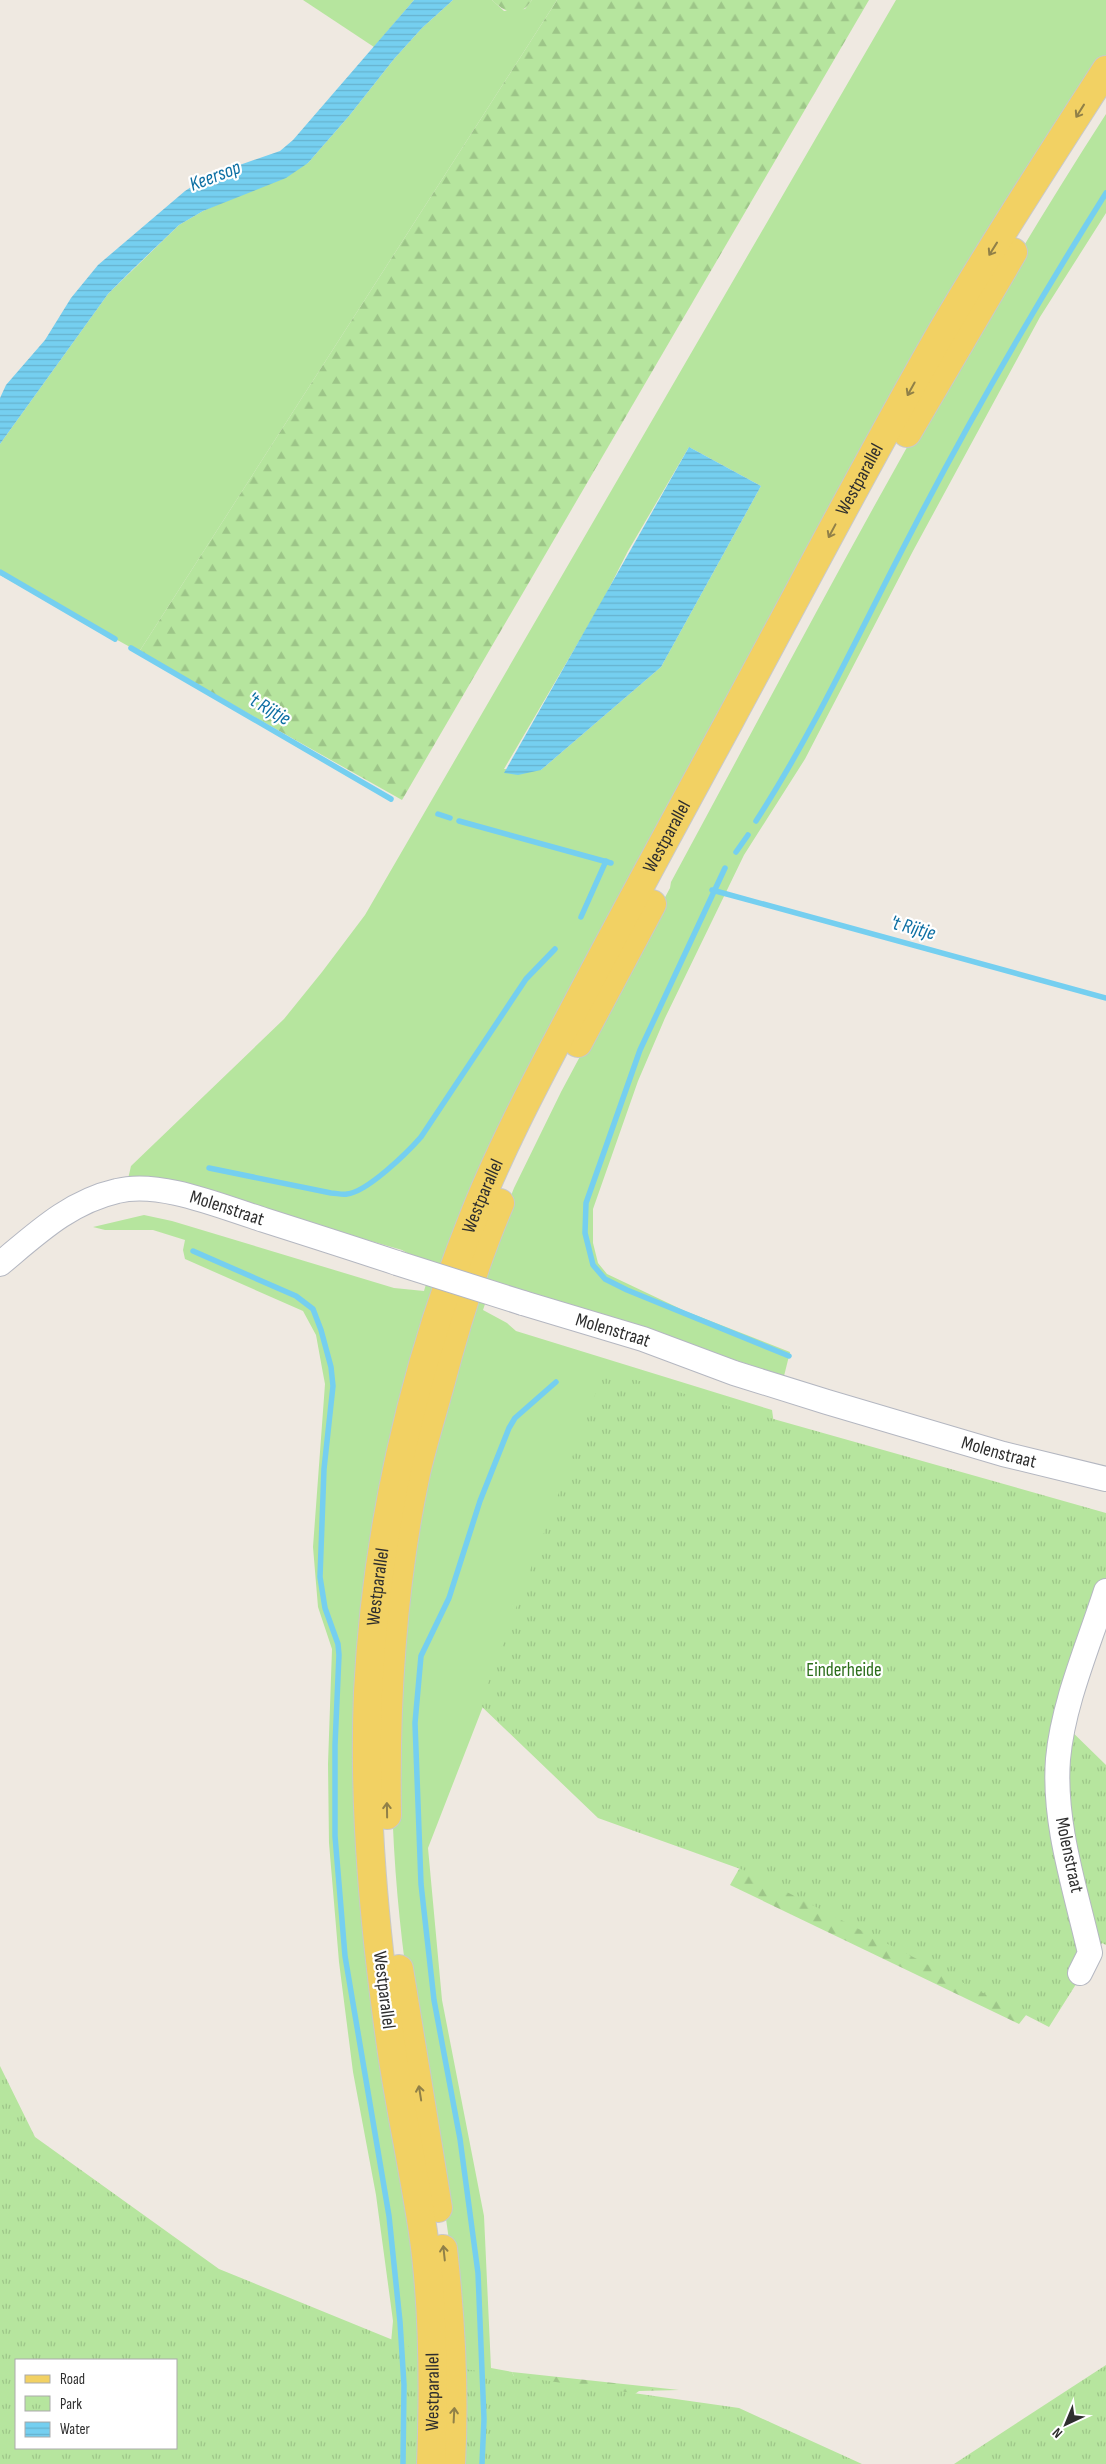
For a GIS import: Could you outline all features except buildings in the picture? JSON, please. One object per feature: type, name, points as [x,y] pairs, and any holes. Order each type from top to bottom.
[{"type":"main road","name":"Westparallel","points":[[431,2464],[434,2400],[424,2237],[393,2056],[380,1964],[369,1847],[367,1764],[368,1689],[382,1558],[398,1465],[430,1338],[472,1220],[536,1082],[599,962],[943,330],[1106,70]]},
{"type":"main road","name":"Westparallel","points":[[451,2464],[454,2405],[449,2305],[442,2236],[399,1965],[388,1847],[386,1762],[387,1691],[404,1548],[416,1473],[450,1348],[490,1227],[571,1056],[890,463],[1037,211],[1106,102]]},
{"type":"street","name":"Molenstraat","points":[[0,1264],[56,1217],[85,1202],[119,1190],[140,1188],[166,1191],[643,1339],[734,1373],[827,1402],[1003,1454],[1106,1479]]},
{"type":"street","name":"Molenstraat","points":[[1080,1973],[1090,1953],[1059,1814],[1058,1759],[1066,1716],[1106,1591]]},
{"type":"green space","points":[[303,0],[414,0],[374,47]]},
{"type":"green space","points":[[453,0],[492,0],[504,11],[525,9],[532,0],[557,0],[139,652],[0,575],[0,444],[108,294],[179,225],[203,211],[308,163],[349,116],[394,59],[422,28]]},
{"type":"green space","points":[[492,0],[532,0],[522,10],[513,12],[503,9]]},
{"type":"green space","points":[[557,0],[869,0],[402,800],[139,652]]},
{"type":"green space","points":[[896,0],[1106,0],[1106,60],[508,1124],[366,1649],[428,2373],[391,2343],[393,2321],[376,2195],[353,2072],[339,1962],[329,1843],[328,1764],[332,1649],[318,1607],[313,1547],[325,1384],[316,1335],[303,1311],[185,1259],[183,1250],[185,1240],[153,1230],[105,1230],[93,1227],[144,1215],[172,1221],[394,1288],[424,1291],[431,1267],[402,1250],[220,1198],[128,1179],[131,1166],[284,1019],[365,915]],"holes":[[[689,447],[761,486],[661,667],[541,770],[504,769],[602,602],[628,551]]]},
{"type":"green space","points":[[1106,114],[1106,213],[1040,317],[913,551],[805,759],[744,855],[665,1018],[638,1081],[593,1209],[593,1243],[598,1263],[607,1274],[685,1311],[790,1352],[784,1376],[519,1290],[491,1286],[483,1310],[507,1323],[516,1331],[772,1410],[774,1424],[609,1382],[428,1848],[442,2000],[484,2216],[491,2368],[512,2372],[551,2456],[458,2464],[454,2291],[443,2199],[405,1964],[398,1906],[393,1818],[392,1730],[426,1460],[490,1249],[514,1188],[561,1092],[670,888],[671,882],[881,494],[990,302]]},
{"type":"green space","name":"Einderheide","points":[[604,1371],[1106,1513],[1106,1594],[1061,1721],[1106,1765],[1106,1945],[1102,1943],[1049,2027],[746,1871],[598,1818],[480,1705]]},
{"type":"green space","points":[[746,1861],[1063,1968],[1019,2024],[730,1885]]},
{"type":"green space","points":[[0,2066],[35,2137],[219,2269],[464,2369],[739,2408],[862,2464],[0,2464]]},
{"type":"green space","points":[[1106,2365],[1106,2464],[954,2464]]},
{"type":"green space","points":[[512,2372],[679,2390],[639,2391],[551,2456]]},
{"type":"water","name":"Keersop","points":[[414,0],[453,0],[422,28],[394,59],[349,116],[308,163],[286,178],[203,211],[179,225],[132,270],[108,294],[0,444],[0,398],[6,385],[45,340],[71,298],[98,265],[185,191],[208,176],[280,151],[293,140]]},
{"type":"water","points":[[689,447],[761,486],[661,667],[541,770],[518,775],[504,773]]},
{"type":"waterway","points":[[756,821],[799,750],[912,531],[982,402],[1030,318],[1106,193]]},
{"type":"waterway","name":"'t Rijtje","points":[[0,572],[115,639]]},
{"type":"waterway","name":"'t Rijtje","points":[[131,648],[391,799]]},
{"type":"waterway","name":"'t Rijtje","points":[[438,814],[450,818]]},
{"type":"waterway","name":"'t Rijtje","points":[[459,821],[611,863]]},
{"type":"waterway","points":[[736,852],[748,835]]},
{"type":"waterway","points":[[581,917],[606,861]]},
{"type":"waterway","points":[[725,868],[640,1050],[586,1203],[585,1233],[593,1265],[605,1279],[627,1290],[789,1356]]},
{"type":"waterway","name":"'t Rijtje","points":[[712,890],[1106,998]]},
{"type":"waterway","points":[[209,1168],[331,1193],[347,1194],[365,1186],[397,1162],[421,1137],[526,979],[555,949]]},
{"type":"waterway","points":[[193,1251],[296,1296],[313,1309],[331,1367],[333,1386],[324,1469],[320,1577],[325,1608],[338,1644],[339,1655],[335,1745],[335,1836],[345,1956],[389,2216],[400,2322],[404,2385],[403,2464]]},
{"type":"waterway","points":[[482,2464],[484,2419],[478,2273],[460,2139],[434,2000],[421,1884],[415,1723],[421,1656],[449,1598],[480,1501],[509,1428],[515,1418],[556,1382]]}]
